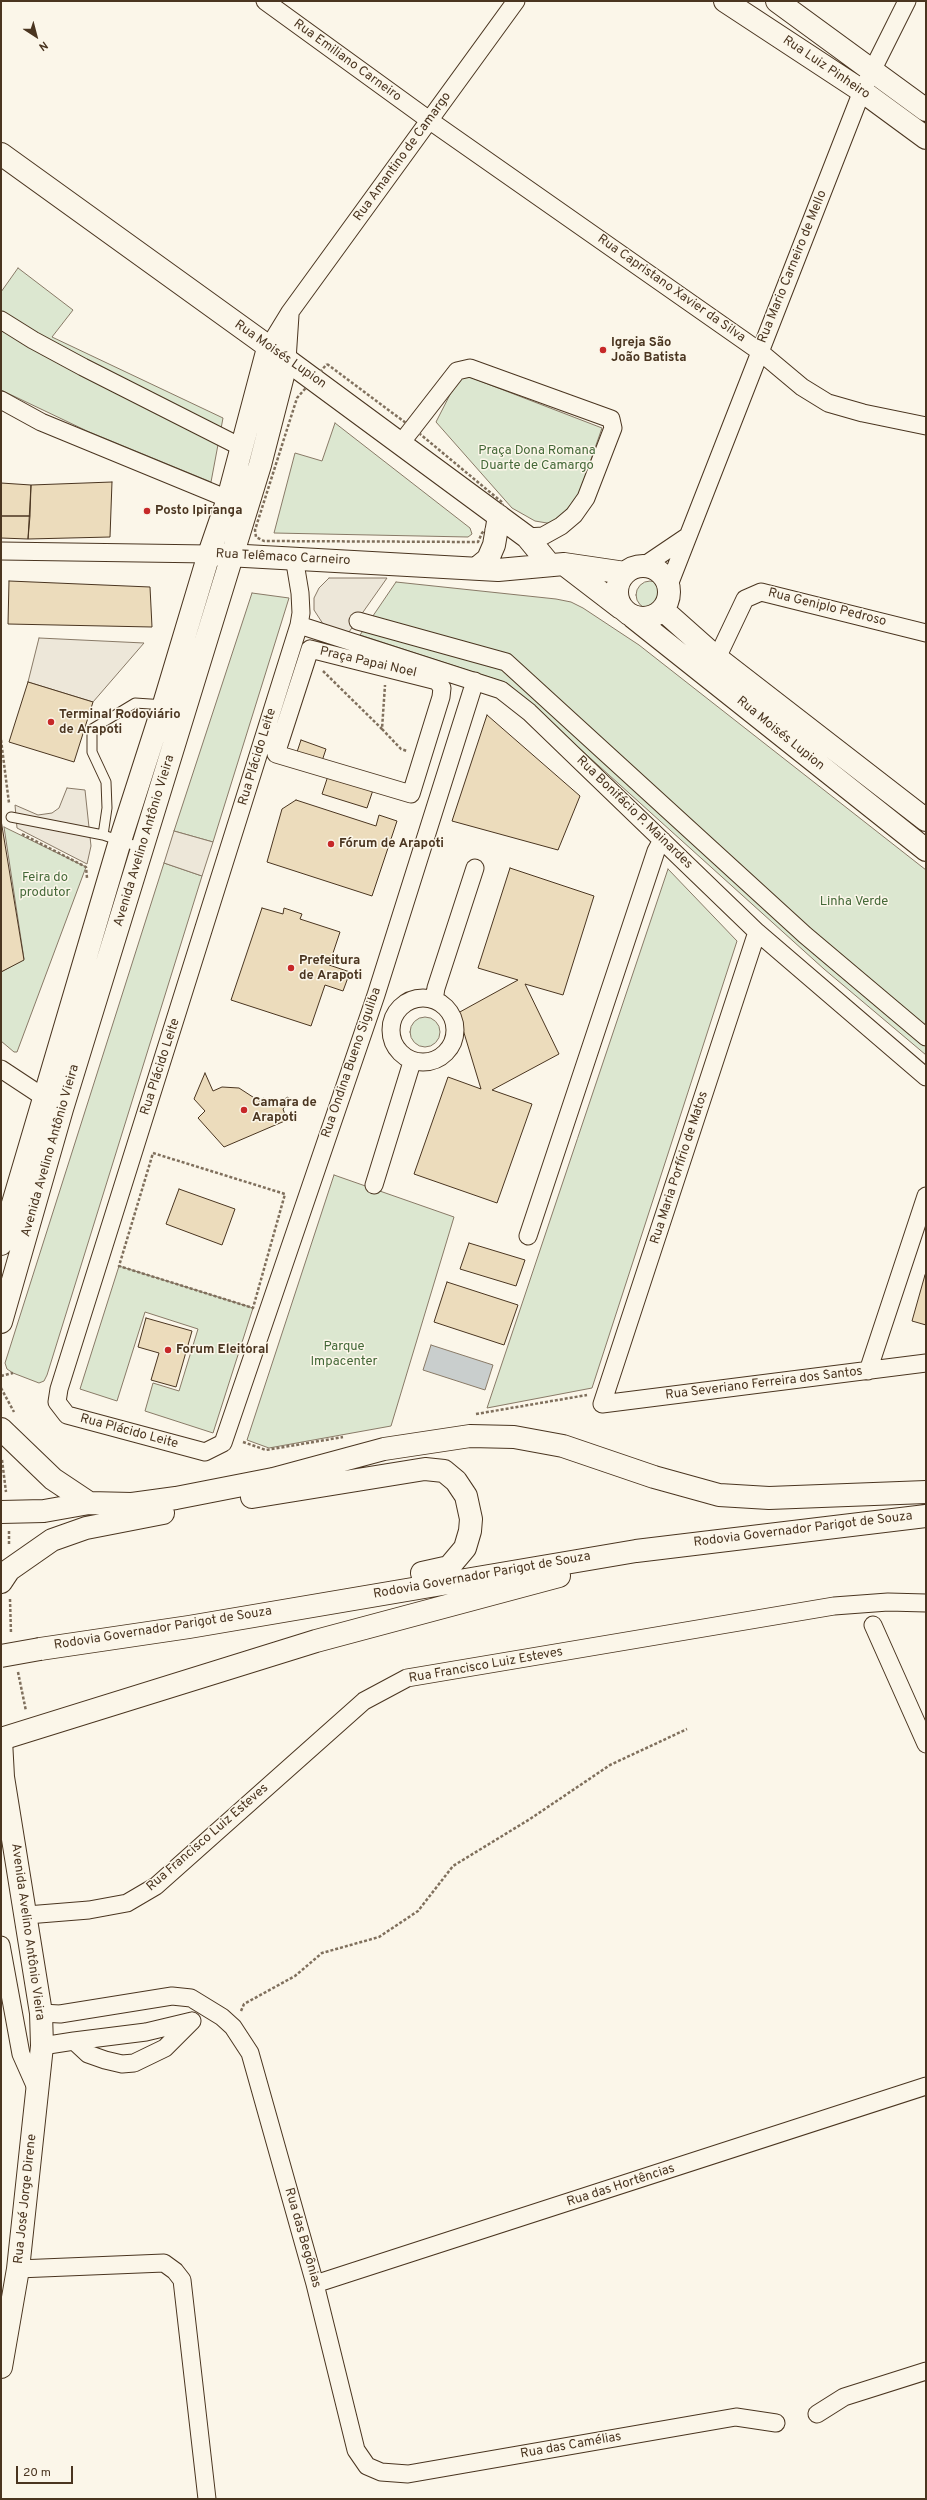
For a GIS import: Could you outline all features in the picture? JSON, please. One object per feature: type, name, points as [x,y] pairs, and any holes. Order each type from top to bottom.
[{"type":"main road","name":"Rua Luiz Pinheiro","points":[[725,1],[862,91],[925,136]]},
{"type":"main road","name":"Rua Luiz Pinheiro","points":[[777,1],[926,110]]},
{"type":"main road","name":"Rua Moisés Lupion","points":[[1,154],[268,348],[314,379],[407,436],[499,516],[527,537],[557,565],[627,613],[926,850]]},
{"type":"main road","name":"Avenida Avelino Antônio Vieira","points":[[1,1244],[43,1095],[112,838],[174,707],[232,555],[247,457],[268,348]]},
{"type":"main road","name":"Avenida Avelino Antônio Vieira","points":[[1,1322],[62,1109],[142,848],[208,554],[228,499],[287,360]]},
{"type":"main road","points":[[477,568],[488,559],[494,545],[499,516]]},
{"type":"main road","name":"Rua Telêmaco Carneiro","points":[[208,554],[294,557],[498,570],[557,565]]},
{"type":"main road","points":[[557,565],[625,574]]},
{"type":"main road","points":[[636,566],[645,566],[661,572],[669,586],[668,600],[662,610],[654,616],[644,619],[627,613],[616,599],[616,588],[620,578],[625,574],[636,566]]},
{"type":"main road","name":"Rua Moisés Lupion","points":[[662,610],[716,658],[926,820]]},
{"type":"main road","points":[[1,1429],[53,1479],[89,1503]]},
{"type":"main road","points":[[1,1512],[44,1511],[89,1503],[132,1504],[176,1498],[273,1479],[384,1449],[470,1436],[514,1437],[563,1446],[654,1477],[719,1495],[769,1498],[926,1492]]},
{"type":"main road","points":[[1,1582],[9,1570],[52,1540],[86,1528],[425,1469],[444,1471],[456,1481],[466,1496],[471,1519],[470,1531],[465,1548],[449,1567],[243,1609],[189,1627]]},
{"type":"main road","name":"Rodovia Governador Parigot de Souza","points":[[1,1656],[189,1627],[636,1550],[926,1516]]},
{"type":"main road","points":[[1,1740],[316,1642],[582,1570],[636,1550]]},
{"type":"main road","name":"Avenida Avelino Antônio Vieira","points":[[1,1740],[3,1777],[27,1915],[41,2030]]},
{"type":"main road","name":"Rua José Jorge Direne","points":[[1,2367],[18,2269],[37,2090],[41,2030]]},
{"type":"street","name":"Rua Emiliano Carneiro","points":[[265,1],[429,120]]},
{"type":"street","name":"Rua Amantino de Camargo","points":[[268,348],[290,312],[516,1]]},
{"type":"street","name":"Rua Mario Carneiro de Mello","points":[[669,586],[759,350],[862,91],[871,70],[907,1]]},
{"type":"street","name":"Rua Capristano Xavier da Silva","points":[[429,120],[759,350],[802,387],[828,403],[863,414],[926,426]]},
{"type":"street","points":[[287,360],[290,312]]},
{"type":"street","points":[[1,320],[83,368],[247,457]]},
{"type":"street","points":[[407,436],[457,371],[470,368],[611,419],[613,428],[586,498],[574,515],[561,526],[543,536],[527,537]]},
{"type":"street","points":[[1,400],[41,422],[228,499]]},
{"type":"street","points":[[645,566],[688,536]]},
{"type":"street","name":"Rua Telêmaco Carneiro","points":[[1,551],[208,554]]},
{"type":"street","name":"Rua Plácido Leite","points":[[223,1443],[205,1452],[67,1415],[57,1402],[59,1389],[299,625],[301,613],[300,593],[294,557]]},
{"type":"street","name":"Rua Geniplo Pedroso","points":[[716,658],[745,599],[761,592],[926,632]]},
{"type":"street","points":[[358,621],[506,662],[805,935],[926,1037]]},
{"type":"street","name":"Rua Bonifácio P. Mainardes","points":[[299,625],[501,690],[529,712],[757,932],[926,1077]]},
{"type":"street","name":"Praça Papai Noel","points":[[310,649],[390,669],[429,678],[437,681],[442,688],[411,794],[276,754],[310,649]]},
{"type":"street","name":"Rua Ondina Bueno Siguliba","points":[[223,1443],[376,995],[475,681]]},
{"type":"street","points":[[528,1236],[656,851],[662,840]]},
{"type":"street","points":[[434,1000],[436,988],[474,868]]},
{"type":"street","name":"Rua Maria Porfírio de Matos","points":[[602,1404],[757,932]]},
{"type":"street","points":[[376,995],[400,1007]]},
{"type":"street","points":[[416,998],[434,1000],[445,1005],[455,1022],[453,1043],[448,1052],[439,1059],[429,1062],[412,1062],[400,1054],[391,1037],[393,1017],[400,1007],[416,998]]},
{"type":"street","points":[[362,1034],[391,1037]]},
{"type":"street","points":[[374,1185],[412,1062]]},
{"type":"street","points":[[1,1069],[43,1095],[62,1109]]},
{"type":"street","points":[[868,1371],[926,1196]]},
{"type":"street","name":"Rua Severiano Ferreira dos Santos","points":[[602,1404],[926,1363]]},
{"type":"street","name":"Rua Francisco Luiz Esteves","points":[[27,1915],[89,1910],[128,1903],[156,1886],[364,1701],[407,1678],[834,1606],[888,1602],[926,1603]]},
{"type":"street","points":[[873,1625],[926,1744]]},
{"type":"street","points":[[1,1945],[21,2054],[37,2090]]},
{"type":"street","name":"Rua das Begônias","points":[[41,2030],[60,2014],[172,1996],[191,1998],[227,2022],[250,2053],[315,2284],[356,2450],[367,2466]]},
{"type":"street","points":[[41,2030],[74,2041],[88,2054],[122,2064],[134,2063],[165,2048],[192,2021]]},
{"type":"street","points":[[74,2041],[146,2032],[192,2021],[227,2022]]},
{"type":"street","name":"Rua das Hortências","points":[[315,2284],[926,2086]]},
{"type":"street","points":[[18,2269],[164,2263],[175,2271],[182,2280],[207,2499]]},
{"type":"street","points":[[817,2414],[844,2397],[926,2371]]},
{"type":"street","name":"Rua das Camélias","points":[[367,2466],[381,2472],[408,2474],[736,2418],[776,2423]]},
{"type":"lane","points":[[112,838],[107,808],[106,782],[92,752],[92,729],[135,702],[174,707]]},
{"type":"lane","points":[[11,817],[112,838],[142,848]]},
{"type":"path","points":[[327,364],[407,436],[504,503],[499,516],[482,533],[478,542],[260,540],[256,537],[255,530],[297,398],[314,379],[327,364]]},
{"type":"path","points":[[310,649],[315,663],[346,696],[382,729],[401,749],[422,755]]},
{"type":"path","points":[[382,729],[384,688],[390,669]]},
{"type":"path","points":[[153,1153],[285,1194],[253,1308],[119,1266],[153,1153]]},
{"type":"path","points":[[1,1376],[13,1373]]},
{"type":"path","points":[[227,2022],[244,2004],[295,1976],[322,1953],[379,1937],[418,1911],[454,1866],[610,1765],[687,1729]]},
{"type":"green space","points":[[18,268],[73,310],[52,337],[223,418],[211,482],[87,431],[1,390],[1,292]]},
{"type":"green space","name":"Praça Dona Romana Duarte de Camargo","points":[[467,376],[602,428],[578,497],[553,524],[535,521],[512,508],[436,422],[459,377]]},
{"type":"green space","points":[[335,423],[470,528],[472,534],[468,537],[274,533],[295,453],[322,461]]},
{"type":"green space","points":[[650,581],[660,585],[664,595],[660,605],[650,609],[640,605],[636,595],[640,585]]},
{"type":"green space","name":"Linha Verde","points":[[396,582],[556,599],[571,602],[583,608],[639,645],[926,870],[926,1055],[824,969],[507,683],[360,635]]},
{"type":"green space","points":[[252,593],[289,598],[213,842],[174,831]]},
{"type":"green space","name":"Feira do produtor","points":[[4,827],[86,867],[17,1052],[14,1052],[1,1041],[1,972],[24,959]]},
{"type":"green space","points":[[164,863],[202,876],[47,1375],[44,1381],[39,1383],[13,1373],[7,1369],[5,1363]]},
{"type":"green space","points":[[668,869],[737,941],[592,1388],[487,1408]]},
{"type":"green space","points":[[425,1017],[431,1018],[439,1026],[439,1038],[431,1046],[425,1047],[419,1046],[411,1038],[410,1032],[411,1026],[419,1018]]},
{"type":"green space","name":"Parque Impacenter","points":[[334,1175],[454,1217],[391,1426],[269,1448],[247,1440]]},
{"type":"green space","points":[[119,1266],[253,1308],[213,1433],[145,1411],[153,1383],[179,1391],[198,1329],[145,1312],[117,1401],[80,1389]]},
{"type":"shaded area","points":[[329,578],[387,578],[349,632],[325,627],[314,610],[314,598],[319,588]]},
{"type":"shaded area","points":[[39,638],[144,643],[93,702],[28,682]]},
{"type":"shaded area","points":[[67,788],[85,790],[91,846],[87,864],[17,828],[15,805],[38,815],[52,813],[59,808]]},
{"type":"shaded area","points":[[174,831],[213,842],[202,876],[164,863]]},
{"type":"shaded area","points":[[431,1345],[493,1365],[485,1390],[423,1370]]},
{"type":"building","points":[[112,482],[110,537],[28,539],[31,485]]},
{"type":"building","points":[[1,483],[31,485],[30,516],[1,516]]},
{"type":"building","points":[[1,516],[30,516],[28,539],[1,538]]},
{"type":"building","points":[[9,581],[150,587],[152,627],[8,624]]},
{"type":"building","name":"Terminal Rodoviário de Arapoti","points":[[28,682],[93,702],[74,762],[9,742]]},
{"type":"building","points":[[487,715],[580,796],[558,850],[452,821]]},
{"type":"building","points":[[301,740],[326,749],[321,764],[296,755]]},
{"type":"building","points":[[328,776],[373,790],[367,808],[322,794]]},
{"type":"building","name":"Fórum de Arapoti","points":[[296,800],[376,826],[379,815],[397,821],[372,896],[267,862],[282,809]]},
{"type":"building","points":[[1,820],[24,960],[1,972]]},
{"type":"building","points":[[510,868],[594,896],[563,995],[525,984],[559,1054],[492,1090],[532,1104],[497,1203],[414,1174],[448,1077],[481,1089],[458,1013],[518,980],[478,968]]},
{"type":"building","name":"Prefeitura de Arapoti","points":[[262,908],[283,914],[284,908],[302,914],[300,919],[340,932],[329,965],[350,972],[343,991],[325,985],[311,1026],[231,1000]]},
{"type":"building","name":"Camara de Arapoti","points":[[205,1073],[213,1091],[222,1087],[239,1088],[259,1101],[264,1098],[272,1106],[288,1097],[290,1101],[283,1109],[287,1120],[224,1147],[198,1118],[205,1111],[194,1099]]},
{"type":"building","points":[[179,1189],[235,1209],[222,1245],[166,1224]]},
{"type":"building","points":[[469,1243],[525,1260],[516,1286],[460,1269]]},
{"type":"building","points":[[926,1275],[926,1325],[912,1321]]},
{"type":"building","points":[[447,1282],[518,1305],[504,1345],[434,1322]]},
{"type":"building","name":"Forum Eleitoral","points":[[146,1318],[192,1331],[176,1387],[151,1380],[159,1353],[138,1347]]},
{"type":"place","name":"Igreja São João Batista","points":[[603,350]]},
{"type":"place","name":"Posto Ipiranga","points":[[147,511]]},
{"type":"place","name":"Terminal Rodoviário de Arapoti","points":[[51,722]]},
{"type":"place","name":"Fórum de Arapoti","points":[[331,844]]},
{"type":"place","name":"Prefeitura de Arapoti","points":[[291,968]]},
{"type":"place","name":"Camara de Arapoti","points":[[244,1110]]},
{"type":"place","name":"Forum Eleitoral","points":[[168,1350]]}]
